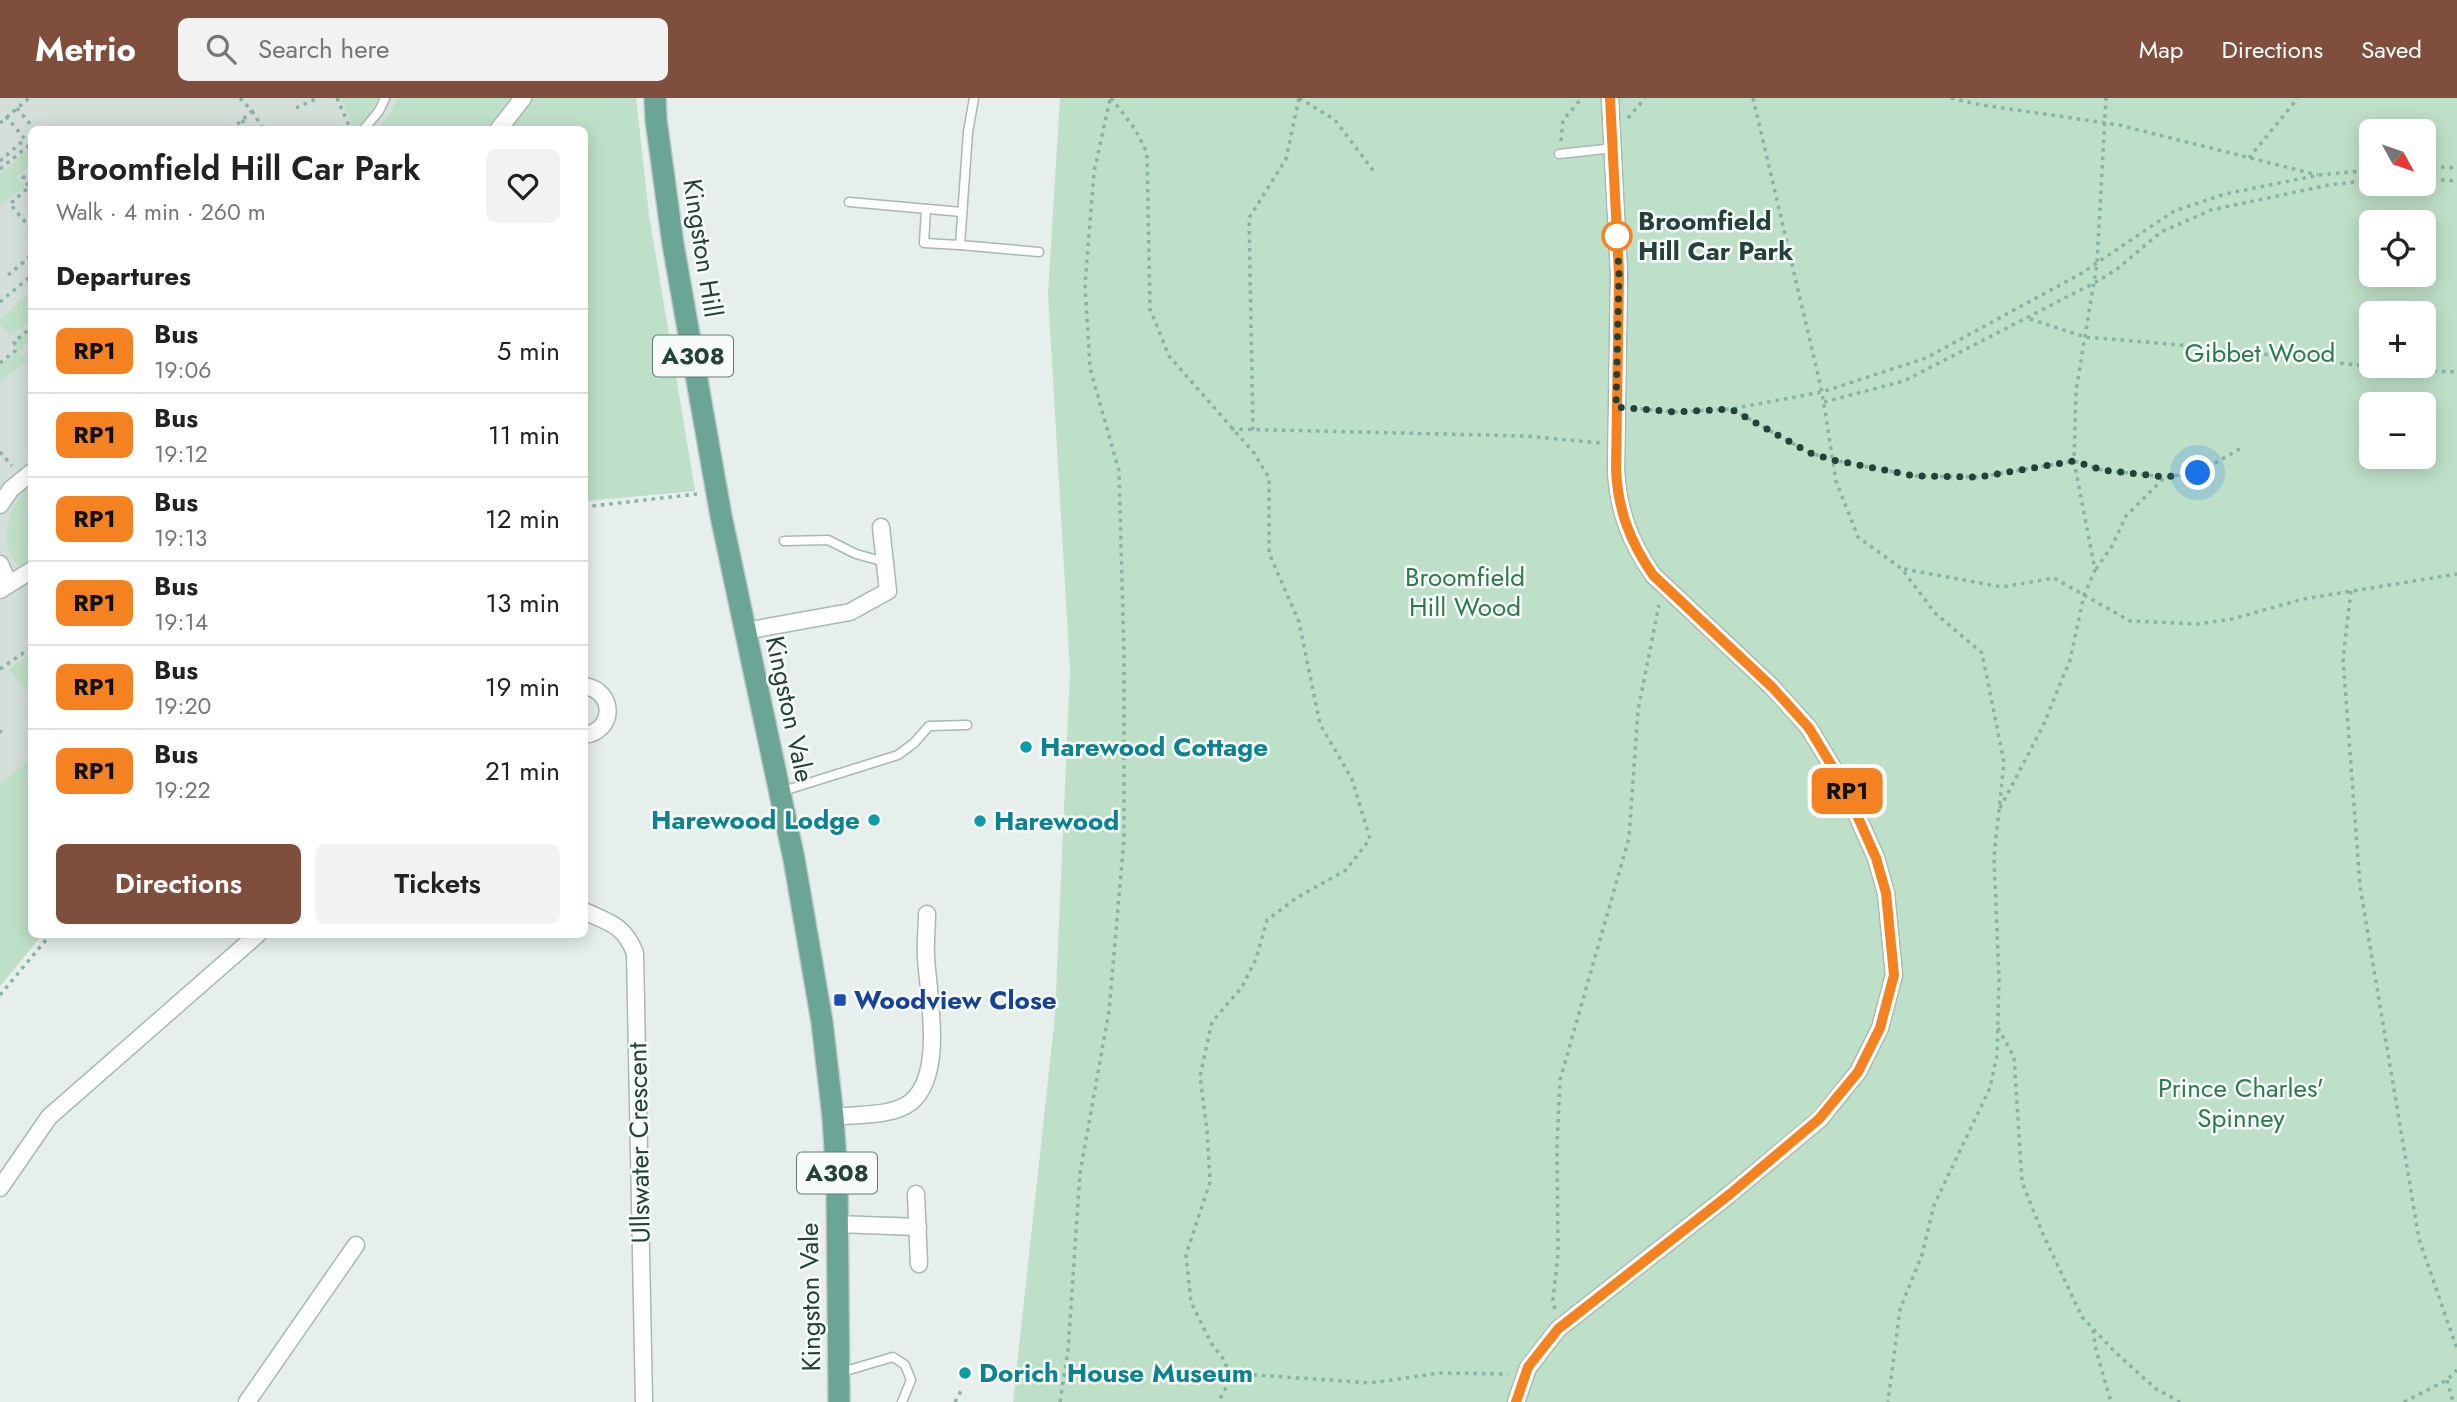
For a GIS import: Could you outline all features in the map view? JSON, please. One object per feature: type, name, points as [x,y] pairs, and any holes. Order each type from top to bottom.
[{"type":"main road","name":"Kingston Hill","points":[[655,98],[673,244],[721,516],[743,621]]},
{"type":"main road","name":"Kingston Vale","points":[[743,621],[794,859],[811,956],[833,1116],[837,1180],[839,1402]]},
{"type":"street","points":[[501,126],[523,98]]},
{"type":"street","points":[[1516,1402],[1528,1367],[1558,1329],[1730,1194],[1819,1119],[1858,1072],[1880,1028],[1894,975],[1886,893],[1876,858],[1844,786],[1809,728],[1772,687],[1653,575],[1641,558],[1623,519],[1617,496],[1619,274],[1610,98]]},
{"type":"street","points":[[0,505],[11,489],[28,475]]},
{"type":"street","points":[[743,621],[850,612],[888,592],[881,527]]},
{"type":"street","points":[[0,564],[4,587],[28,572]]},
{"type":"street","points":[[588,687],[601,693],[608,703],[609,712],[603,726],[597,732],[588,734]]},
{"type":"street","name":"Ullswater Crescent","points":[[588,913],[611,923],[628,936],[635,953],[644,1402]]},
{"type":"street","points":[[833,1116],[895,1110],[911,1102],[928,1075],[932,1013],[925,954],[927,914]]},
{"type":"street","points":[[0,1188],[49,1117],[253,938]]},
{"type":"street","points":[[916,1194],[919,1264]]},
{"type":"street","points":[[837,1224],[918,1227]]},
{"type":"street","points":[[247,1402],[355,1245]]},
{"type":"lane","points":[[366,126],[386,98]]},
{"type":"lane","points":[[960,245],[968,132],[974,98]]},
{"type":"lane","points":[[1559,154],[1614,148]]},
{"type":"lane","points":[[849,202],[962,212]]},
{"type":"lane","points":[[926,209],[924,243],[1039,252]]},
{"type":"lane","points":[[784,541],[828,540],[856,554],[885,562]]},
{"type":"lane","points":[[778,793],[898,755],[915,743],[929,726],[967,725]]},
{"type":"lane","points":[[839,1373],[893,1357],[905,1365],[911,1380],[902,1402]]},
{"type":"path","points":[[16,98],[21,104]]},
{"type":"path","points":[[0,123],[5,115],[29,98]]},
{"type":"path","points":[[240,98],[261,126]]},
{"type":"path","points":[[296,108],[318,98]]},
{"type":"path","points":[[337,98],[347,121]]},
{"type":"path","points":[[1111,98],[1135,129],[1147,153],[1150,309],[1169,356],[1254,453],[1269,478],[1269,553],[1299,622],[1320,724],[1352,779],[1370,839],[1346,870],[1298,897],[1267,920],[1256,959],[1242,987],[1212,1021],[1200,1076],[1210,1182],[1186,1255],[1191,1302],[1211,1343],[1225,1361],[1230,1381],[1218,1402]]},
{"type":"path","points":[[1060,1402],[1068,1350],[1080,1173],[1109,1011],[1124,839],[1124,655],[1119,471],[1090,369],[1085,285],[1094,172],[1111,98]]},
{"type":"path","points":[[1253,430],[1249,218],[1286,159],[1299,98],[1335,120],[1375,173]]},
{"type":"path","points":[[1559,154],[1563,120],[1582,98]]},
{"type":"path","points":[[1753,98],[1822,392],[1836,481],[1858,537],[1902,569],[1935,613],[1982,653],[2004,762],[1994,856],[1999,979],[1997,1055],[1990,1088],[1934,1205],[1922,1255],[1900,1309],[1888,1402]]},
{"type":"path","points":[[1951,98],[2105,123],[2319,175]]},
{"type":"path","points":[[2095,570],[2074,461],[2076,391],[2097,262],[2106,98]]},
{"type":"path","points":[[2249,158],[2298,98]]},
{"type":"path","points":[[17,108],[32,126]]},
{"type":"path","points":[[235,126],[252,111]]},
{"type":"path","points":[[0,161],[25,139],[5,115]]},
{"type":"path","points":[[242,120],[247,126]]},
{"type":"path","points":[[0,169],[28,146]]},
{"type":"path","points":[[2436,167],[2457,168]]},
{"type":"path","points":[[1616,407],[1676,412],[1731,409],[1822,392],[1926,358],[2097,262],[2174,211],[2225,194],[2319,175],[2359,171]]},
{"type":"path","points":[[2436,180],[2457,181]]},
{"type":"path","points":[[1824,402],[1905,382],[2094,283],[2116,270],[2161,232],[2211,210],[2329,185],[2359,181]]},
{"type":"path","points":[[28,189],[10,204],[28,225]]},
{"type":"path","points":[[8,275],[28,258]]},
{"type":"path","points":[[0,302],[28,278]]},
{"type":"path","points":[[2028,319],[2085,337],[2193,346],[2392,369],[2457,372]]},
{"type":"path","points":[[0,363],[15,351],[14,342],[28,330]]},
{"type":"path","points":[[1731,409],[1810,453],[1915,476],[1979,477],[2074,461],[2102,470],[2165,477],[2198,473],[2243,447]]},
{"type":"path","points":[[1231,429],[1527,436],[1616,445]]},
{"type":"path","points":[[1999,809],[2043,726],[2070,660],[2084,595],[2095,570],[2112,546],[2126,516],[2165,477]]},
{"type":"path","points":[[588,507],[701,494]]},
{"type":"path","points":[[1902,569],[2002,587],[2054,578],[2130,621],[2197,624],[2232,619],[2304,599],[2457,574]]},
{"type":"path","points":[[1558,1329],[1553,1300],[1558,1253],[1560,1080],[1629,838],[1638,710],[1663,585]]},
{"type":"path","points":[[2351,592],[2343,658],[2360,886],[2419,1240],[2457,1349]]},
{"type":"path","points":[[0,669],[28,650]]},
{"type":"path","points":[[0,995],[48,938]]},
{"type":"path","points":[[1997,1026],[2014,1057],[2022,1182],[2042,1233],[2082,1317],[2156,1389],[2180,1402]]},
{"type":"path","points":[[2092,1328],[2111,1402]]},
{"type":"path","points":[[2404,1402],[2448,1380],[2457,1370]]},
{"type":"path","points":[[1228,1373],[1371,1383],[1440,1373],[1526,1374]]},
{"type":"path","points":[[2448,1380],[2453,1402]]},
{"type":"path","points":[[955,1402],[962,1389]]},
{"type":"shaded area","points":[[0,98],[636,98],[649,216],[695,491],[588,501],[588,126],[28,126],[28,938],[40,938],[0,986]]},
{"type":"green space","points":[[341,98],[379,98],[367,119],[353,126]]},
{"type":"green space","points":[[398,98],[514,98],[491,126],[381,126]]},
{"type":"green space","points":[[532,98],[636,98],[649,216],[695,491],[588,501],[588,126],[510,126]]},
{"type":"green space","points":[[1060,98],[2457,98],[2457,1402],[1013,1402],[1055,1016],[1070,670],[1048,294]]},
{"type":"green space","points":[[28,150],[28,167],[16,177],[24,186],[0,206],[0,174]]},
{"type":"green space","points":[[28,295],[28,322],[11,336],[0,324],[0,319]]},
{"type":"green space","points":[[28,332],[28,343],[18,351],[26,361],[0,382],[0,365],[15,352],[16,342]]},
{"type":"green space","points":[[28,487],[28,563],[20,568],[10,554],[7,535],[14,506]]},
{"type":"green space","points":[[28,655],[28,693],[9,669]]},
{"type":"green space","points":[[28,761],[28,938],[40,938],[0,986],[0,784]]},
{"type":"bus line","name":"RP1","points":[[1516,1402],[1528,1367],[1558,1329],[1730,1194],[1819,1119],[1858,1072],[1880,1028],[1894,975],[1886,893],[1876,858],[1844,786],[1809,728],[1772,687],[1653,575],[1641,558],[1623,519],[1617,496],[1616,470],[1619,274],[1610,98]]},
{"type":"place","name":"Broomfield Hill Car Park","points":[[1617,236]]},
{"type":"place","name":"Harewood Cottage","points":[[1026,747]]},
{"type":"place","name":"Harewood Lodge","points":[[874,820]]},
{"type":"place","name":"Harewood","points":[[980,821]]},
{"type":"place","name":"Woodview Close","points":[[840,1000]]},
{"type":"place","name":"Dorich House Museum","points":[[965,1373]]},
{"type":"route","points":[[1617,236],[1619,274],[1616,407],[1676,412],[1731,409],[1810,453],[1915,476],[1979,477],[2074,461],[2102,470],[2165,477],[2198,473]]},
{"type":"park label","name":"Gibbet Wood","points":[[2260,353]]},
{"type":"park label","name":"Broomfield Hill Wood","points":[[1465,592]]},
{"type":"park label","name":"Prince Charles' Spinney","points":[[2241,1103]]}]
